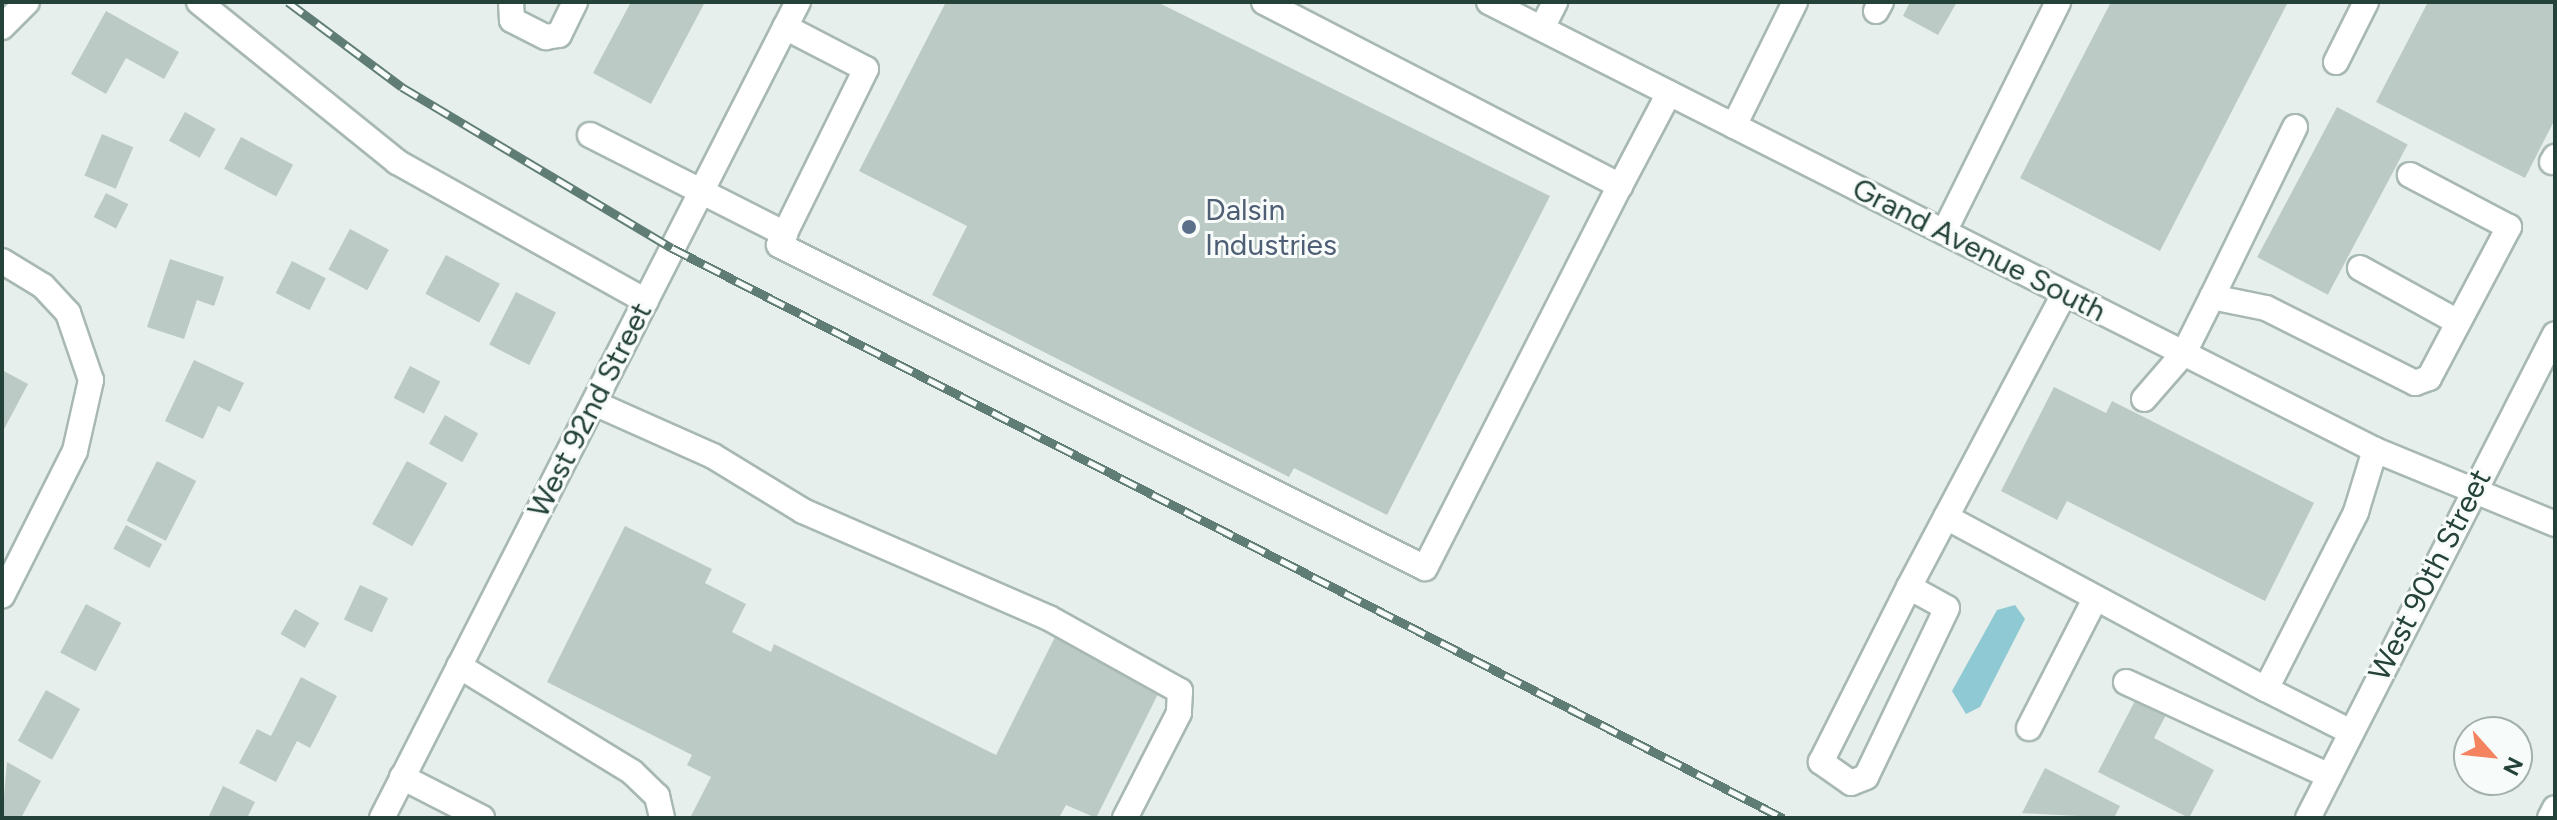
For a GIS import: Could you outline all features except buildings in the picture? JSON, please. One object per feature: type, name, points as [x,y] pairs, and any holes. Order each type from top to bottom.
[{"type":"street","points":[[2,27],[27,2]]},
{"type":"street","points":[[199,2],[397,162],[646,301]]},
{"type":"street","points":[[511,2],[512,20],[546,37],[559,35],[575,2]]},
{"type":"street","points":[[1264,2],[1620,186]]},
{"type":"street","name":"Grand Avenue South","points":[[1489,2],[2375,450],[2555,524]]},
{"type":"street","points":[[1542,28],[1555,2]]},
{"type":"street","points":[[1734,126],[1795,2]]},
{"type":"street","points":[[1944,232],[2058,2]]},
{"type":"street","points":[[2336,62],[2366,2]]},
{"type":"street","points":[[790,10],[866,69],[779,245],[1425,568],[1669,93]]},
{"type":"street","name":"West 92nd Street","points":[[382,818],[646,301],[790,10]]},
{"type":"street","points":[[2144,399],[2184,353],[2295,127]]},
{"type":"street","points":[[590,135],[700,194],[785,234]]},
{"type":"street","points":[[2212,297],[2266,308],[2415,383],[2429,378],[2509,227],[2410,175]]},
{"type":"street","points":[[2,261],[68,313],[91,380],[75,451],[2,596]]},
{"type":"street","points":[[2360,268],[2458,322]]},
{"type":"street","points":[[1909,587],[1947,608],[1866,777],[1851,783],[1821,762],[1909,587],[2064,294]]},
{"type":"street","name":"West 90th Street","points":[[2308,818],[2555,334]]},
{"type":"street","points":[[594,403],[713,456],[803,511],[1049,618],[1180,691],[1179,713],[1125,818]]},
{"type":"street","points":[[2266,689],[2356,512],[2375,450]]},
{"type":"street","points":[[1946,517],[2095,599],[2351,732]]},
{"type":"street","points":[[2029,728],[2095,599]]},
{"type":"street","points":[[459,666],[512,692],[526,711],[648,786],[662,818]]},
{"type":"street","points":[[2126,682],[2329,776]]},
{"type":"street","points":[[402,777],[482,818]]},
{"type":"street","points":[[2550,818],[2555,808]]},
{"type":"water","points":[[2015,605],[2025,619],[1980,707],[1966,714],[1952,691],[1997,610]]},
{"type":"railway","points":[[288,2],[402,87],[672,248],[1783,818]]},
{"type":"place","name":"Dalsin Industries","points":[[1189,227]]}]
